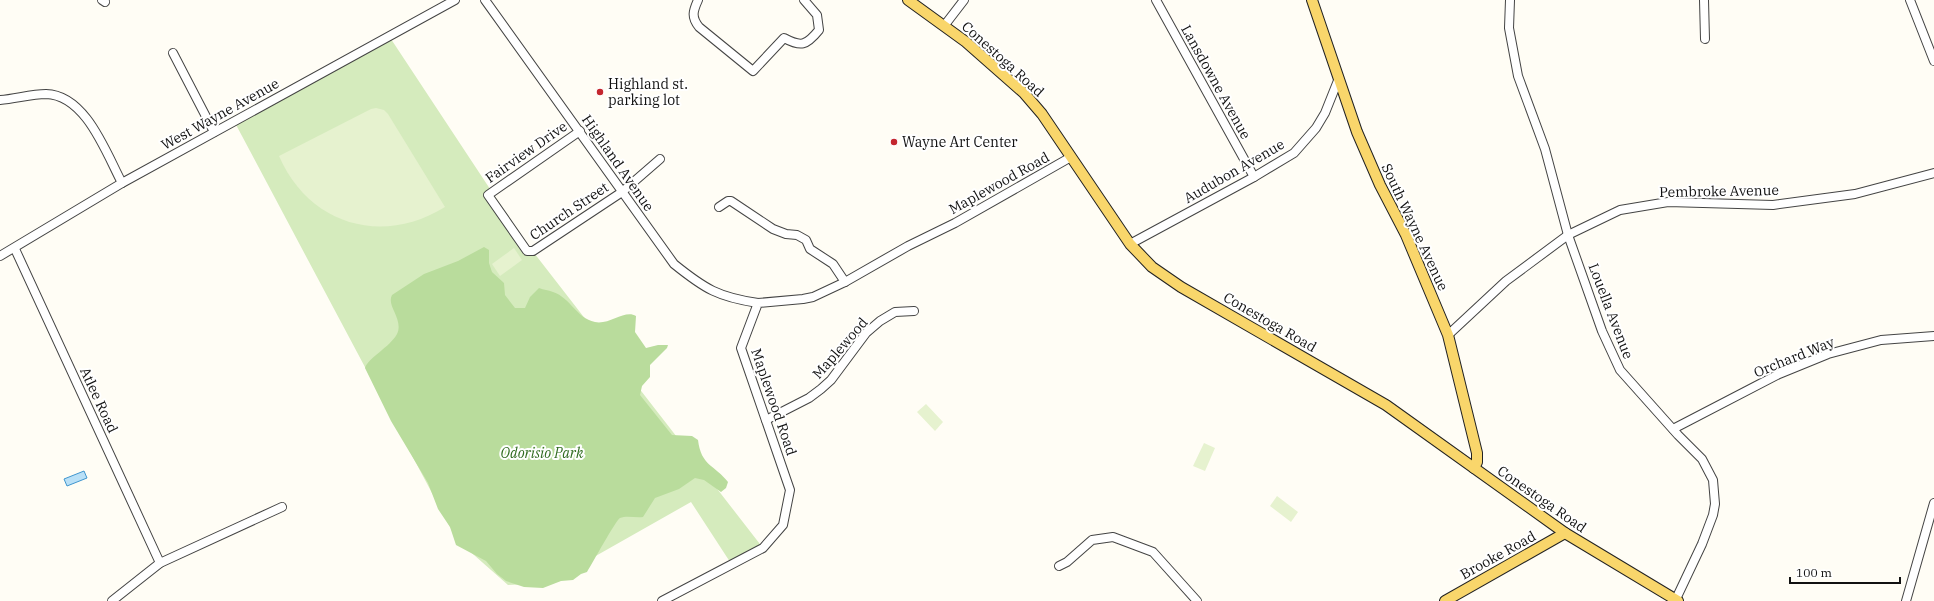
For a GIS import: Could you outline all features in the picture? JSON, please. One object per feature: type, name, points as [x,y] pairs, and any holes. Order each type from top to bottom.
[{"type":"main road","name":"Conestoga Road","points":[[908,0],[966,42],[1024,93],[1042,114],[1130,244],[1152,267],[1169,279],[1386,405],[1565,533],[1677,600]]},
{"type":"main road","name":"South Wayne Avenue","points":[[1312,0],[1357,132],[1380,185],[1406,235],[1448,335],[1477,453],[1477,462],[1474,468]]},
{"type":"main road","name":"Brooke Road","points":[[1445,601],[1565,533]]},
{"type":"street","name":"West Wayne Avenue","points":[[0,256],[15,249],[122,183],[453,0]]},
{"type":"street","name":"Highland Avenue","points":[[485,0],[674,264],[703,286],[732,299],[758,303]]},
{"type":"street","points":[[698,0],[693,14],[694,22],[699,28],[753,71],[784,38],[797,45],[803,45],[819,30],[818,15],[804,0]]},
{"type":"street","points":[[944,26],[964,0]]},
{"type":"street","name":"Lansdowne Avenue","points":[[1156,0],[1254,177]]},
{"type":"street","name":"Louella Avenue","points":[[1510,0],[1508,28],[1518,76],[1545,148],[1568,235],[1602,331],[1620,370],[1702,459],[1713,480],[1715,504],[1713,515],[1677,600]]},
{"type":"street","points":[[1704,0],[1705,39]]},
{"type":"street","points":[[1910,0],[1934,61]]},
{"type":"street","points":[[173,53],[214,132]]},
{"type":"street","name":"Audubon Avenue","points":[[1130,244],[1254,177],[1294,153],[1305,141],[1325,113],[1339,78]]},
{"type":"street","points":[[0,100],[46,94],[64,97],[88,119],[122,183]]},
{"type":"street","name":"Fairview Drive","points":[[488,195],[580,131]]},
{"type":"street","name":"Maplewood Road","points":[[662,601],[763,548],[783,525],[790,490],[741,348],[758,303],[813,297],[845,282],[908,246],[956,223],[1071,157]]},
{"type":"street","points":[[622,192],[660,159]]},
{"type":"street","name":"Pembroke Avenue","points":[[1448,335],[1506,281],[1568,235],[1620,210],[1668,202],[1773,205],[1855,194],[1934,173]]},
{"type":"street","name":"Church Street","points":[[488,195],[527,251],[533,251],[622,192]]},
{"type":"street","points":[[719,207],[728,201],[731,201],[773,229],[786,234],[797,235],[806,240],[810,249],[833,264],[845,282]]},
{"type":"street","name":"Atlee Road","points":[[15,249],[160,563]]},
{"type":"street","name":"Maplewood","points":[[766,420],[809,398],[821,389],[830,380],[866,333],[880,321],[895,312],[914,311]]},
{"type":"street","name":"Orchard Way","points":[[1673,429],[1779,374],[1828,354],[1881,340],[1934,336]]},
{"type":"street","points":[[1906,601],[1934,503]]},
{"type":"street","points":[[112,601],[160,563],[282,507]]},
{"type":"street","points":[[1059,566],[1092,540],[1113,537],[1153,552],[1197,601]]},
{"type":"green space","name":"Odorisio Park","points":[[389,36],[531,249],[763,548],[732,565],[691,502],[548,583],[508,585],[457,540],[234,121]]},
{"type":"green space","points":[[376,108],[384,110],[388,114],[445,207],[421,219],[397,225],[373,226],[350,222],[328,213],[309,199],[292,180],[279,156],[371,109]]},
{"type":"green space","points":[[484,247],[489,250],[489,263],[492,272],[504,283],[505,295],[515,308],[525,308],[530,297],[539,288],[559,295],[588,320],[595,322],[606,321],[627,314],[632,314],[636,316],[635,332],[646,348],[658,345],[668,345],[667,348],[650,365],[650,377],[642,386],[640,395],[672,435],[692,436],[698,440],[705,460],[728,482],[726,488],[721,492],[704,480],[695,478],[679,489],[655,498],[643,517],[620,518],[587,572],[581,574],[573,580],[561,581],[543,588],[524,587],[506,581],[497,574],[486,561],[456,545],[450,527],[438,509],[428,483],[391,421],[365,368],[370,360],[394,339],[397,334],[399,328],[397,318],[391,304],[392,295],[424,274],[458,261]]},
{"type":"green space","points":[[514,248],[522,260],[500,276],[492,264]]},
{"type":"green space","points":[[926,404],[943,422],[935,431],[917,412]]},
{"type":"green space","points":[[1204,443],[1215,448],[1205,471],[1193,466]]},
{"type":"green space","points":[[1277,496],[1298,512],[1291,522],[1270,506]]},
{"type":"water","points":[[84,471],[87,478],[67,486],[64,479]]},
{"type":"place","name":"Highland st. parking lot","points":[[600,92]]},
{"type":"place","name":"Wayne Art Center","points":[[894,142]]}]
